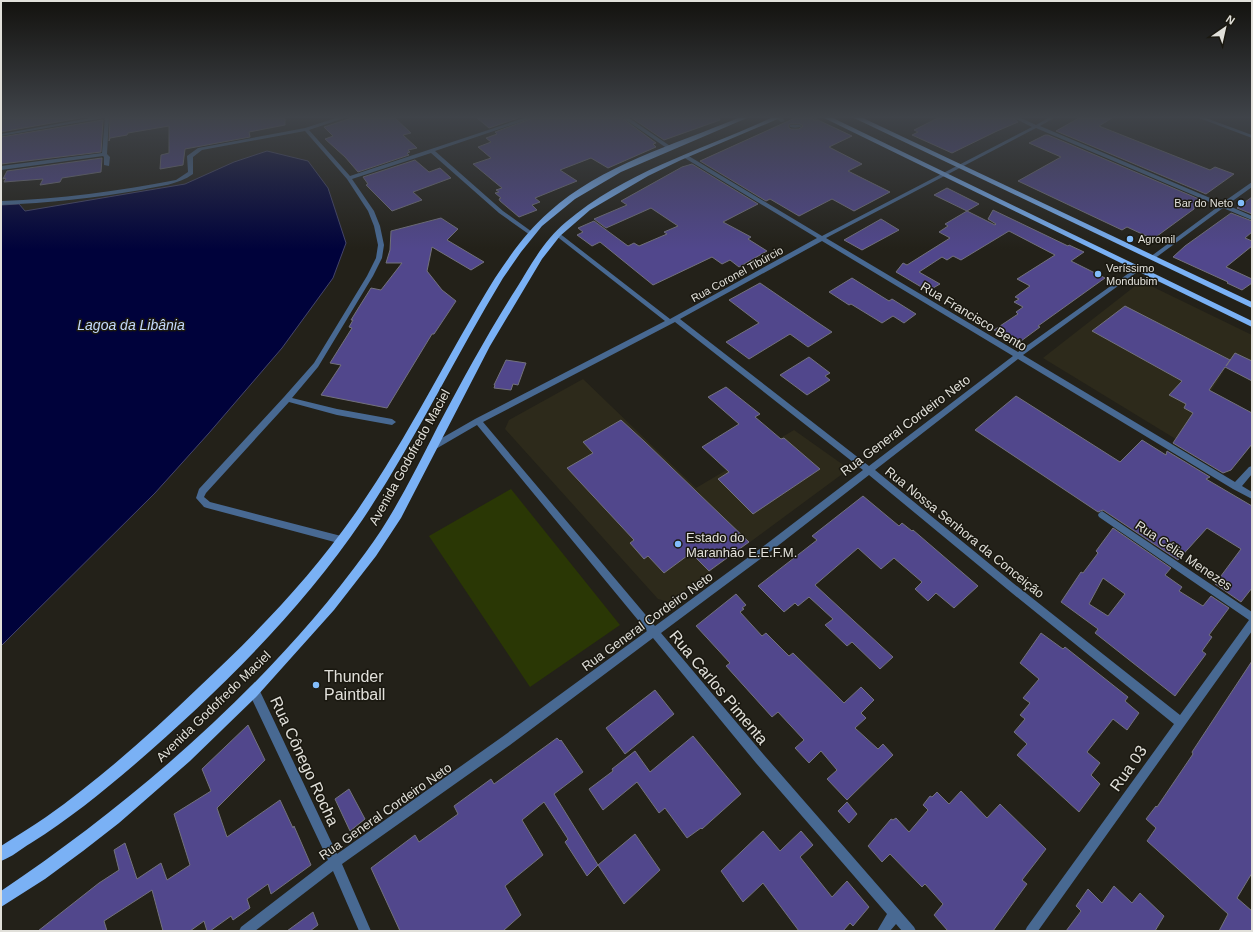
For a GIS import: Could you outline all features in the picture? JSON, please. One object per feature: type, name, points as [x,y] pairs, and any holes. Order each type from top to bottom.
[{"type":"main road","name":"Avenida Godofredo Maciel","points":[[1,854],[57,817],[130,760],[238,659],[286,610],[317,574],[360,515],[422,412],[499,276],[532,234],[551,214],[572,198],[639,161]]},
{"type":"main road","name":"Avenida Godofredo Maciel","points":[[1,900],[48,869],[119,814],[195,748],[254,691],[309,632],[356,576],[397,515],[431,448],[508,306],[539,258],[557,234],[584,211],[607,196],[674,161]]},
{"type":"main road","points":[[918,161],[1252,324]]},
{"type":"main road","points":[[949,161],[1252,305]]},
{"type":"street","points":[[1,168],[49,161]]},
{"type":"street","points":[[1,203],[85,197],[178,181],[191,172],[190,161]]},
{"type":"street","points":[[335,161],[349,178],[370,211],[377,226],[381,245],[379,258],[370,276],[316,365],[287,399],[202,491],[200,498],[207,505],[342,540]]},
{"type":"street","points":[[349,178],[400,161]]},
{"type":"street","points":[[444,161],[501,212],[532,234]]},
{"type":"street","name":"Rua Francisco Bento","points":[[694,161],[1252,496]]},
{"type":"street","name":"Rua Coronel Tibúrcio","points":[[431,448],[478,421],[673,320],[822,238],[968,161]]},
{"type":"street","points":[[1118,161],[1252,218]]},
{"type":"street","points":[[1152,258],[1252,184]]},
{"type":"street","name":"Rua Nossa Senhora da Conceição","points":[[557,234],[673,320],[868,470],[1180,722]]},
{"type":"street","name":"Rua General Cordeiro Neto","points":[[245,931],[335,862],[506,741],[772,545],[1017,356],[1138,269]]},
{"type":"street","points":[[287,399],[337,412],[392,422]]},
{"type":"street","name":"Rua Carlos Pimenta","points":[[478,421],[760,760],[910,931]]},
{"type":"street","points":[[1236,487],[1252,470]]},
{"type":"street","name":"Rua Célia Menezes","points":[[1102,515],[1252,617]]},
{"type":"street","name":"Rua 03","points":[[1031,931],[1252,623]]},
{"type":"street","name":"Rua Cônego Rocha","points":[[254,691],[366,931]]},
{"type":"street","points":[[883,931],[895,914]]},
{"type":"shaded area","points":[[1139,283],[1147,284],[1252,335],[1252,363],[1234,355],[1179,441],[1043,358]]},
{"type":"shaded area","name":"Estado do Maranhão E.E.F.M.","points":[[583,379],[696,488],[794,430],[849,469],[669,602],[658,599],[505,429],[509,420]]},
{"type":"green space","points":[[511,489],[620,625],[530,687],[429,536]]},
{"type":"water","name":"Lagoa da Libânia","points":[[308,161],[328,188],[346,243],[333,278],[282,348],[155,493],[1,646],[1,205],[19,204],[25,211],[185,184],[234,162]]},
{"type":"building","points":[[1,161],[22,161],[1,164]]},
{"type":"building","points":[[76,161],[102,161],[101,172],[62,178],[60,182],[40,185],[43,179],[4,182],[6,178],[3,179],[7,171]]},
{"type":"building","points":[[161,161],[183,161],[183,165],[160,169]]},
{"type":"building","points":[[349,161],[390,161],[358,172]]},
{"type":"building","points":[[410,161],[417,161],[429,172],[440,168],[451,178],[413,192],[422,200],[392,211],[366,185],[368,184],[363,177]]},
{"type":"building","points":[[481,161],[582,161],[560,170],[577,181],[535,198],[540,202],[532,205],[537,210],[519,217],[500,201],[499,199],[501,198],[495,193],[499,192],[496,190],[502,188],[473,164]]},
{"type":"building","points":[[597,161],[623,161],[608,168]]},
{"type":"building","points":[[701,161],[857,161],[862,164],[848,171],[890,192],[854,211],[832,199],[799,216],[770,199],[766,201]]},
{"type":"building","points":[[1053,161],[1111,161],[1199,199],[1194,203],[1194,209],[1153,239],[1127,227],[1122,230],[1018,181]]},
{"type":"building","points":[[1129,161],[1189,161],[1210,170],[1215,167],[1234,174],[1206,194]]},
{"type":"building","points":[[692,164],[758,204],[723,222],[751,237],[748,239],[767,251],[739,267],[730,260],[722,264],[712,257],[653,285],[600,242],[592,246],[577,235],[583,232],[578,228],[594,221],[628,246],[634,243],[639,246],[667,234],[664,232],[678,226],[651,208],[606,228],[594,219],[627,205],[621,201],[682,167]]},
{"type":"building","points":[[947,188],[979,204],[967,211],[934,195]]},
{"type":"building","points":[[1252,197],[1252,214],[1237,208]]},
{"type":"building","points":[[993,210],[1068,246],[1069,245],[1084,252],[1071,261],[1105,278],[1038,326],[1040,327],[1017,344],[994,330],[1018,314],[1016,312],[1023,307],[1014,302],[1019,299],[1015,297],[1030,286],[1017,279],[1055,255],[1009,231],[961,260],[953,256],[947,260],[942,257],[919,272],[940,284],[928,291],[896,272],[903,263],[907,265],[950,238],[939,232],[948,226],[945,224],[967,211],[995,225],[996,224],[988,219]]},
{"type":"building","points":[[1231,213],[1252,221],[1252,232],[1245,238],[1252,241],[1252,246],[1226,267],[1252,279],[1252,283],[1242,290],[1173,257],[1185,246]]},
{"type":"building","points":[[441,218],[458,229],[447,240],[484,262],[471,270],[432,247],[427,271],[442,290],[456,301],[434,334],[432,334],[387,408],[321,395],[341,365],[330,363],[352,328],[349,327],[353,320],[351,320],[371,288],[381,290],[402,263],[386,263],[390,250],[391,231]]},
{"type":"building","points":[[881,219],[899,230],[862,250],[844,240]]},
{"type":"building","points":[[852,278],[889,301],[892,299],[916,314],[904,323],[893,316],[882,323],[829,292]]},
{"type":"building","points":[[760,283],[832,332],[808,347],[790,334],[749,359],[726,342],[759,323],[729,300]]},
{"type":"building","points":[[1125,306],[1230,360],[1226,366],[1235,353],[1252,361],[1252,381],[1225,367],[1209,390],[1252,413],[1252,444],[1231,470],[1223,473],[1173,443],[1193,413],[1184,408],[1186,404],[1169,395],[1182,381],[1092,331]]},
{"type":"building","points":[[809,357],[830,373],[825,376],[830,380],[807,395],[780,375]]},
{"type":"building","points":[[506,360],[526,363],[518,385],[513,384],[511,390],[494,388],[494,385]]},
{"type":"building","points":[[726,387],[760,414],[755,417],[781,439],[784,438],[820,469],[753,514],[718,479],[729,472],[702,447],[739,424],[708,397]]},
{"type":"building","points":[[1016,396],[1120,462],[1142,440],[1166,455],[1167,451],[1210,477],[1206,479],[1252,506],[1252,588],[1241,602],[1215,584],[1241,549],[1207,528],[1178,560],[1103,510],[1098,512],[975,430]]},
{"type":"building","points":[[621,420],[749,542],[709,571],[691,553],[664,573],[648,556],[644,559],[630,543],[634,540],[567,468],[593,453],[583,442]]},
{"type":"building","points":[[863,496],[899,526],[902,523],[912,531],[913,530],[978,586],[954,608],[936,593],[928,601],[915,589],[922,582],[894,558],[881,569],[858,548],[815,585],[893,657],[880,669],[852,642],[847,646],[825,625],[833,619],[809,597],[798,606],[795,603],[784,612],[758,586],[817,540],[812,536]]},
{"type":"building","points":[[1113,528],[1171,568],[1165,575],[1182,587],[1179,591],[1203,606],[1211,596],[1229,608],[1209,635],[1212,637],[1202,651],[1206,654],[1175,696],[1095,633],[1098,629],[1061,602],[1081,572],[1083,573],[1098,553],[1096,551]],"holes":[[[1103,578],[1125,594],[1108,616],[1089,604]]]},
{"type":"building","points":[[736,594],[746,605],[740,612],[762,636],[766,633],[789,656],[793,653],[844,703],[861,687],[874,700],[861,713],[866,718],[855,728],[878,749],[883,744],[893,755],[847,800],[827,779],[837,770],[821,751],[809,763],[795,748],[804,740],[778,712],[772,717],[726,666],[730,663],[696,626]]},
{"type":"building","points":[[1041,633],[1063,649],[1065,647],[1128,697],[1125,701],[1139,713],[1127,730],[1113,719],[1087,752],[1100,763],[1091,775],[1100,784],[1079,812],[1017,755],[1027,744],[1014,732],[1025,719],[1020,715],[1030,703],[1023,698],[1039,679],[1020,663]]},
{"type":"building","points":[[1252,661],[1252,873],[1237,898],[1252,911],[1252,931],[1219,931],[1228,914],[1147,841],[1156,828],[1146,819],[1156,806],[1157,807],[1193,754],[1192,752]]},
{"type":"building","points":[[655,690],[674,714],[625,754],[606,728]]},
{"type":"building","points":[[248,725],[265,760],[217,808],[227,837],[280,800],[293,828],[294,826],[311,865],[271,894],[268,884],[247,899],[250,908],[233,920],[231,916],[210,931],[207,931],[204,921],[190,931],[163,931],[152,890],[104,921],[107,931],[38,931],[99,883],[119,870],[114,850],[125,843],[137,879],[161,863],[167,880],[190,865],[174,814],[211,791],[202,769]]},
{"type":"building","points":[[693,736],[741,794],[702,829],[701,828],[687,838],[665,808],[659,813],[637,782],[603,810],[589,789],[613,771],[612,769],[635,751],[650,772]]},
{"type":"building","points":[[557,738],[560,741],[561,740],[583,772],[554,794],[598,865],[587,876],[565,842],[568,839],[544,802],[522,820],[543,855],[505,886],[521,915],[503,931],[400,931],[371,868],[415,835],[419,842],[458,814],[454,806],[491,779],[494,784]]},
{"type":"building","points":[[349,789],[365,819],[350,831],[335,799]]},
{"type":"building","points":[[961,791],[987,818],[1000,804],[1046,849],[1022,880],[1027,884],[993,931],[948,931],[934,915],[943,904],[925,884],[922,887],[890,854],[882,862],[868,846],[891,819],[893,820],[896,818],[909,832],[928,810],[923,805],[930,796],[932,797],[937,792],[949,804]]},
{"type":"building","points":[[847,802],[857,814],[849,823],[838,811]]},
{"type":"building","points":[[763,831],[780,851],[801,831],[813,845],[800,857],[832,897],[847,881],[869,907],[853,926],[850,923],[843,931],[799,931],[763,883],[743,902],[721,871]]},
{"type":"building","points":[[635,834],[660,870],[624,904],[598,865]]},
{"type":"building","points":[[1114,886],[1132,903],[1140,893],[1164,916],[1155,931],[1066,931],[1081,911],[1076,906],[1088,889],[1102,903]]},
{"type":"building","points":[[313,912],[318,925],[310,931],[287,931]]},
{"type":"place","name":"Bar do Neto","points":[[1241,203]]},
{"type":"place","name":"Agromil","points":[[1130,239]]},
{"type":"place","name":"Veríssimo Mondubim","points":[[1098,274]]},
{"type":"place","name":"Estado do Maranhão E.E.F.M.","points":[[678,544]]},
{"type":"place","name":"Thunder Paintball","points":[[316,685]]}]
